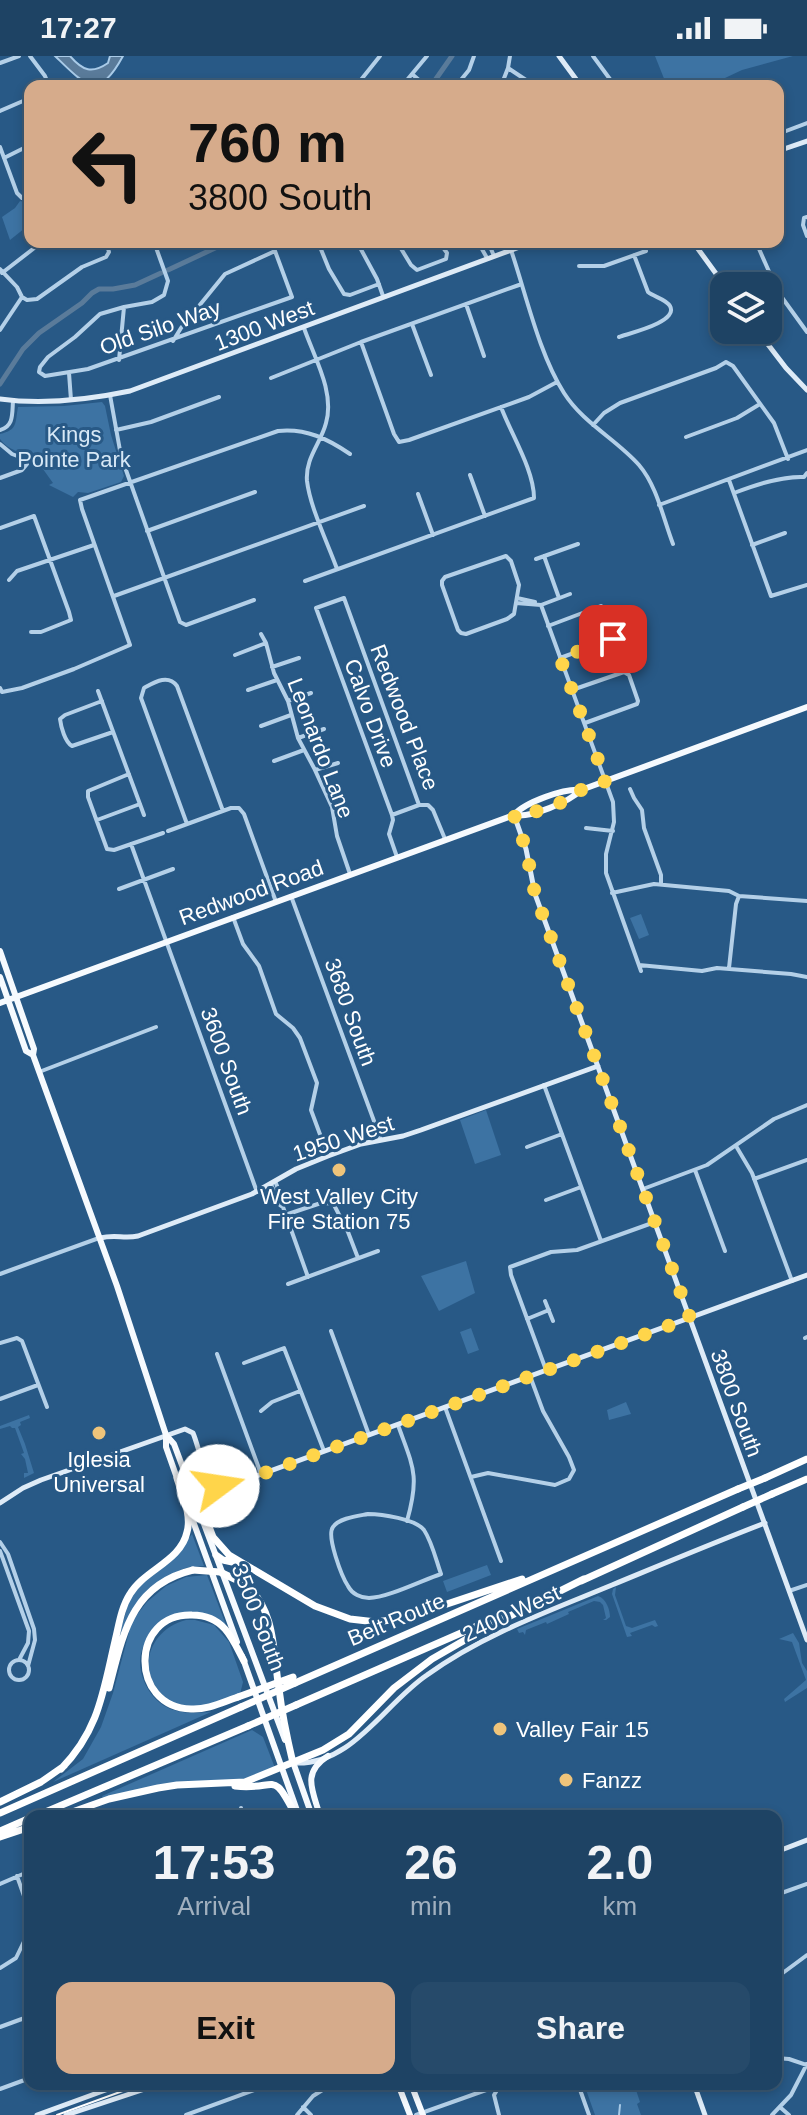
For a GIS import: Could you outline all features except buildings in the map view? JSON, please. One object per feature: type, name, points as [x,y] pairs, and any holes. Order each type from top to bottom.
[{"type":"highway","name":"Belt Route","points":[[0,1813],[241,1707],[294,1680],[338,1664],[807,1459]]},
{"type":"highway","points":[[61,1769],[81,1745],[94,1722],[121,1616],[130,1594],[144,1576],[176,1552],[186,1538],[188,1518],[177,1478]]},
{"type":"highway","name":"Belt Route","points":[[50,1810],[807,1479]]},
{"type":"highway","points":[[194,1499],[201,1506],[216,1543],[229,1555],[326,1612],[350,1619],[376,1622],[419,1615],[566,1565]]},
{"type":"highway","points":[[216,1555],[246,1566]]},
{"type":"highway","points":[[0,1802],[61,1769],[81,1749],[96,1728],[122,1638],[133,1613],[159,1585],[193,1570],[220,1572],[247,1585],[258,1598],[269,1621],[282,1713],[293,1763]]},
{"type":"highway","points":[[77,1810],[99,1802],[177,1785],[251,1780],[330,1747],[394,1688],[432,1659],[584,1579]]},
{"type":"highway","points":[[244,1661],[223,1627],[207,1617],[192,1614],[163,1624],[149,1640],[145,1653],[145,1668],[158,1695],[186,1709],[196,1709],[294,1680]]},
{"type":"highway","points":[[225,1784],[241,1787],[276,1785],[284,1791],[295,1810]]},
{"type":"highway","points":[[0,1834],[24,1821]]},
{"type":"highway","points":[[0,1834],[24,1828]]},
{"type":"main road","name":"Redwood Road","points":[[4,1002],[514,815],[520,808],[571,789],[581,790],[807,707]]},
{"type":"main road","name":"3500 South","points":[[0,951],[34,1049],[33,1055],[100,1238],[166,1435],[166,1447],[296,1810]]},
{"type":"main road","name":"3500 South","points":[[0,977],[4,1002],[26,1051],[33,1055]]},
{"type":"main road","name":"3500 South","points":[[166,1435],[174,1444],[310,1810]]},
{"type":"main road","points":[[319,1810],[311,1774],[315,1765],[328,1756]]},
{"type":"main road","points":[[400,2090],[410,2115]]},
{"type":"main road","points":[[413,2090],[420,2114]]},
{"type":"street","points":[[0,63],[19,56]]},
{"type":"street","points":[[361,80],[380,56]]},
{"type":"street","points":[[407,80],[427,56]]},
{"type":"street","points":[[461,80],[474,56]]},
{"type":"street","points":[[503,80],[510,56]]},
{"type":"street","points":[[559,56],[577,80]]},
{"type":"street","points":[[593,56],[611,80]]},
{"type":"street","points":[[32,58],[45,80]]},
{"type":"street","points":[[508,68],[526,80]]},
{"type":"street","points":[[412,74],[419,80]]},
{"type":"street","points":[[0,111],[24,101]]},
{"type":"street","points":[[784,132],[807,123]]},
{"type":"street","points":[[784,149],[807,141]]},
{"type":"street","points":[[0,147],[17,193],[24,198]]},
{"type":"street","points":[[4,158],[24,148]]},
{"type":"street","points":[[806,218],[803,225],[807,236]]},
{"type":"street","points":[[34,248],[1,271],[22,297],[31,300],[37,299],[82,267],[108,255],[109,248]]},
{"type":"street","points":[[119,360],[124,307],[157,301],[167,290],[166,275],[156,248]]},
{"type":"street","points":[[321,248],[346,296],[379,284]]},
{"type":"street","points":[[360,248],[383,296]]},
{"type":"street","points":[[401,248],[415,270],[441,262],[447,257],[443,248]]},
{"type":"street","points":[[483,248],[490,257]]},
{"type":"street","points":[[489,248],[490,257]]},
{"type":"street","name":"1300 West","points":[[0,399],[71,400],[130,391],[516,248]]},
{"type":"street","points":[[579,266],[604,266],[646,251],[644,248]]},
{"type":"street","points":[[697,248],[715,272]]},
{"type":"street","points":[[759,248],[778,292],[807,332]]},
{"type":"street","points":[[511,250],[520,284],[557,382],[573,405],[639,465],[651,485],[673,544]]},
{"type":"street","name":"Old Silo Way","points":[[124,307],[95,317],[48,357],[39,372],[45,376],[69,373],[119,360],[173,341],[292,297],[275,251],[225,274],[173,341]]},
{"type":"street","points":[[619,337],[664,321],[671,313],[667,302],[648,292],[634,255]]},
{"type":"street","points":[[271,378],[520,284]]},
{"type":"street","points":[[0,330],[22,297]]},
{"type":"street","points":[[466,304],[484,356]]},
{"type":"street","points":[[412,324],[431,375]]},
{"type":"street","points":[[304,328],[328,398],[326,426],[311,454],[307,481],[337,569]]},
{"type":"street","points":[[361,342],[399,442],[529,397],[557,382]]},
{"type":"street","points":[[768,344],[807,390]]},
{"type":"street","points":[[593,425],[620,403],[726,362],[733,366],[777,429],[788,459]]},
{"type":"street","points":[[69,373],[71,400]]},
{"type":"street","points":[[110,395],[121,456],[180,622],[186,625],[254,600]]},
{"type":"street","points":[[116,430],[151,422],[219,397]]},
{"type":"street","points":[[0,430],[11,422],[13,401]]},
{"type":"street","points":[[686,437],[737,418],[760,404]]},
{"type":"street","points":[[305,581],[534,498],[534,489],[521,452],[501,407]]},
{"type":"street","points":[[1,690],[22,688],[130,645],[80,500],[267,433],[289,429],[321,437],[350,454]]},
{"type":"street","points":[[0,444],[26,461],[24,469],[0,478]]},
{"type":"street","points":[[659,505],[807,450]]},
{"type":"street","points":[[734,493],[793,477],[804,477],[807,473]]},
{"type":"street","points":[[470,475],[485,516]]},
{"type":"street","points":[[729,480],[771,596],[807,585]]},
{"type":"street","points":[[147,531],[255,492]]},
{"type":"street","points":[[418,494],[433,535]]},
{"type":"street","points":[[114,596],[364,506]]},
{"type":"street","points":[[0,528],[34,516],[71,620],[41,632],[31,632]]},
{"type":"street","points":[[752,545],[785,533]]},
{"type":"street","points":[[536,559],[578,544]]},
{"type":"street","points":[[9,580],[17,571],[95,545]]},
{"type":"street","points":[[544,556],[559,598]]},
{"type":"street","points":[[501,557],[509,558],[519,583],[517,600],[510,618],[463,634],[458,630],[441,583],[445,577],[501,557]]},
{"type":"street","points":[[517,600],[541,605],[570,594]]},
{"type":"street","name":"Calvo Drive","points":[[344,598],[316,608],[392,815],[389,834],[397,858]]},
{"type":"street","name":"Redwood Place","points":[[344,598],[419,805],[431,807],[445,840]]},
{"type":"street","points":[[541,605],[606,781],[614,812],[613,831],[606,854],[606,873],[640,968],[702,971],[717,968],[807,977]]},
{"type":"street","points":[[548,626],[601,606],[605,610],[613,639],[560,658]]},
{"type":"street","name":"Leonardo Lane","points":[[261,634],[288,701],[298,738],[332,807],[337,836],[350,874]]},
{"type":"street","points":[[235,655],[266,643]]},
{"type":"street","points":[[272,667],[299,658]]},
{"type":"street","points":[[572,690],[624,672],[629,675],[637,704],[585,723]]},
{"type":"street","points":[[187,824],[143,704],[142,691],[164,679],[175,683],[223,811]]},
{"type":"street","points":[[248,690],[277,680]]},
{"type":"street","points":[[98,691],[144,815]]},
{"type":"street","points":[[288,701],[311,693]]},
{"type":"street","points":[[102,701],[65,715],[60,719],[61,725],[70,746],[113,732]]},
{"type":"street","points":[[261,726],[291,715]]},
{"type":"street","points":[[298,738],[324,729]]},
{"type":"street","points":[[274,761],[304,750]]},
{"type":"street","points":[[315,770],[338,763]]},
{"type":"street","points":[[129,774],[88,791],[109,850],[239,808],[244,814],[276,902]]},
{"type":"street","points":[[630,789],[641,806],[642,823],[661,875],[661,885]]},
{"type":"street","points":[[96,820],[140,804]]},
{"type":"street","points":[[392,815],[419,805]]},
{"type":"street","name":"3800 South","points":[[514,815],[526,849],[535,894],[807,1640]]},
{"type":"street","points":[[586,828],[613,831]]},
{"type":"street","name":"3600 South","points":[[131,844],[257,1192]]},
{"type":"street","points":[[119,889],[173,869]]},
{"type":"street","points":[[612,893],[637,886],[661,885],[729,891],[739,896],[807,901]]},
{"type":"street","name":"3680 South","points":[[291,896],[381,1140]]},
{"type":"street","points":[[729,969],[739,896]]},
{"type":"street","points":[[233,917],[243,944],[259,966],[276,1014],[300,1038],[317,1083],[311,1110],[328,1156]]},
{"type":"street","points":[[39,1072],[156,1027]]},
{"type":"street","name":"1950 West","points":[[100,1238],[138,1236],[257,1192],[296,1169],[328,1156],[421,1130],[598,1066]]},
{"type":"street","points":[[544,1085],[601,1241]]},
{"type":"street","points":[[643,1189],[695,1170],[774,1119],[807,1105]]},
{"type":"street","points":[[527,1147],[562,1134]]},
{"type":"street","points":[[736,1146],[754,1179],[792,1281]]},
{"type":"street","points":[[754,1179],[807,1160]]},
{"type":"street","points":[[695,1170],[725,1251]]},
{"type":"street","points":[[273,1183],[284,1203],[285,1215],[308,1277]]},
{"type":"street","points":[[546,1200],[581,1187]]},
{"type":"street","points":[[285,1215],[318,1204],[333,1203],[358,1258]]},
{"type":"street","points":[[546,1370],[510,1267],[551,1252],[577,1250],[655,1222]]},
{"type":"street","points":[[0,1274],[100,1238]]},
{"type":"street","points":[[288,1284],[378,1251]]},
{"type":"street","points":[[0,1503],[32,1484],[185,1429],[192,1432],[210,1477],[218,1486],[229,1486],[807,1275]]},
{"type":"street","points":[[545,1301],[553,1321]]},
{"type":"street","points":[[527,1319],[549,1310]]},
{"type":"street","points":[[331,1331],[369,1435]]},
{"type":"street","points":[[0,1343],[19,1338],[23,1342],[47,1407]]},
{"type":"street","points":[[244,1363],[284,1348],[324,1451]]},
{"type":"street","points":[[217,1354],[261,1474]]},
{"type":"street","points":[[471,1477],[488,1473],[555,1485],[569,1479],[574,1470],[543,1411],[530,1376]]},
{"type":"street","points":[[0,1399],[38,1385]]},
{"type":"street","points":[[261,1411],[272,1402],[300,1391]]},
{"type":"street","points":[[445,1407],[501,1561]]},
{"type":"street","points":[[398,1425],[414,1474],[415,1492],[407,1521]]},
{"type":"street","points":[[368,1514],[407,1521],[423,1528],[441,1574],[376,1597],[361,1596],[348,1587],[331,1541],[334,1525],[368,1514]]},
{"type":"street","name":"2400 West","points":[[293,1763],[328,1756],[357,1740],[408,1689],[456,1656],[562,1606],[765,1523]]},
{"type":"street","points":[[0,1542],[8,1554],[35,1640],[26,1678],[15,1679],[10,1673],[13,1662],[19,1660],[28,1666]]},
{"type":"street","points":[[0,1551],[29,1631],[28,1643],[19,1660]]},
{"type":"street","points":[[789,1591],[807,1585]]},
{"type":"street","points":[[782,1850],[807,1840]]},
{"type":"street","points":[[0,1884],[24,1873]]},
{"type":"street","points":[[17,1876],[24,1896]]},
{"type":"street","points":[[782,1893],[807,1884]]},
{"type":"street","points":[[0,1968],[16,1958],[24,1942]]},
{"type":"street","points":[[782,1974],[807,1955]]},
{"type":"street","points":[[0,2027],[24,2018]]},
{"type":"street","points":[[772,2115],[791,2095],[807,2065],[782,2058]]},
{"type":"street","points":[[0,2089],[24,2080]]},
{"type":"street","points":[[37,2115],[106,2090]]},
{"type":"street","points":[[66,2115],[142,2090]]},
{"type":"street","points":[[186,2115],[255,2090]]},
{"type":"street","points":[[297,2115],[316,2090]]},
{"type":"street","points":[[420,2114],[486,2090]]},
{"type":"street","points":[[494,2100],[496,2090]]},
{"type":"street","points":[[580,2090],[589,2115]]},
{"type":"street","points":[[696,2090],[705,2115]]},
{"type":"street","points":[[481,2092],[491,2096],[499,2115]]},
{"type":"street","points":[[303,2107],[311,2115]]},
{"type":"street","points":[[781,2108],[789,2115]]},
{"type":"green space","points":[[655,56],[793,56],[742,70],[721,80],[665,80]]},
{"type":"green space","points":[[20,201],[24,202],[24,229],[10,240],[2,217]]},
{"type":"green space","name":"Kings Pointe Park","points":[[102,402],[124,476],[121,482],[88,493],[78,492],[73,497],[49,485],[53,483],[35,458],[28,458],[0,439],[0,434],[15,425],[18,407]]},
{"type":"green space","points":[[641,914],[649,935],[639,939],[630,918]]},
{"type":"green space","points":[[486,1110],[501,1155],[475,1164],[460,1120]]},
{"type":"green space","points":[[466,1261],[475,1293],[439,1311],[421,1276]]},
{"type":"green space","points":[[471,1328],[479,1350],[468,1354],[460,1332]]},
{"type":"green space","points":[[626,1402],[631,1414],[609,1420],[607,1410]]},
{"type":"green space","points":[[29,1415],[30,1418],[20,1422],[18,1427],[34,1473],[24,1478],[24,1473],[28,1473],[15,1428],[0,1429],[0,1426]]},
{"type":"green space","points":[[192,1534],[204,1566],[185,1568],[170,1575],[133,1609],[119,1636],[130,1598],[177,1555]]},
{"type":"green space","points":[[487,1565],[491,1575],[447,1592],[443,1581]]},
{"type":"green space","points":[[207,1575],[226,1625],[195,1612],[169,1618],[148,1637],[140,1664],[145,1684],[165,1706],[183,1712],[211,1712],[53,1782],[83,1759],[101,1727],[132,1621],[147,1602],[166,1586],[186,1577]]},
{"type":"green space","points":[[616,1587],[615,1595],[626,1626],[632,1628],[655,1620],[658,1626],[652,1625],[627,1637],[612,1594]]},
{"type":"green space","points":[[598,1596],[608,1608],[610,1617],[606,1620],[603,1620],[606,1618],[603,1605],[594,1601],[547,1624],[526,1630],[525,1635],[517,1629]]},
{"type":"green space","points":[[186,1620],[214,1625],[229,1642],[243,1682],[240,1694],[207,1705],[186,1707],[169,1700],[155,1686],[149,1663],[156,1641],[163,1632]]},
{"type":"green space","points":[[793,1633],[807,1671],[807,1688],[785,1702],[784,1699],[806,1680],[792,1642],[779,1639]]},
{"type":"green space","points":[[252,1730],[263,1737],[275,1768],[239,1781],[193,1782],[102,1796]]},
{"type":"green space","points":[[586,2090],[636,2090],[641,2115],[595,2115]]},
{"type":"shaded area","points":[[55,56],[70,56],[79,65],[92,70],[108,63],[110,56],[123,56],[104,80],[82,80]]},
{"type":"waterway","points":[[435,80],[452,56]]},
{"type":"waterway","points":[[168,270],[215,248]]},
{"type":"waterway","points":[[0,384],[23,349],[39,333],[92,293],[99,289],[135,285],[161,273]]},
{"type":"waterway","points":[[619,2115],[620,2105]]},
{"type":"tram line","points":[[57,2115],[126,2090]]},
{"type":"place","name":"West Valley City Fire Station 75","points":[[339,1170]]},
{"type":"place","name":"Iglesia Universal","points":[[99,1433]]},
{"type":"place","name":"Valley Fair 15","points":[[500,1729]]},
{"type":"place","name":"Fanzz","points":[[566,1780]]},
{"type":"route","points":[[218,1486],[229,1486],[690,1318],[535,894],[526,849],[514,815],[523,816],[574,798],[581,790],[606,781],[560,658],[613,639]]}]
